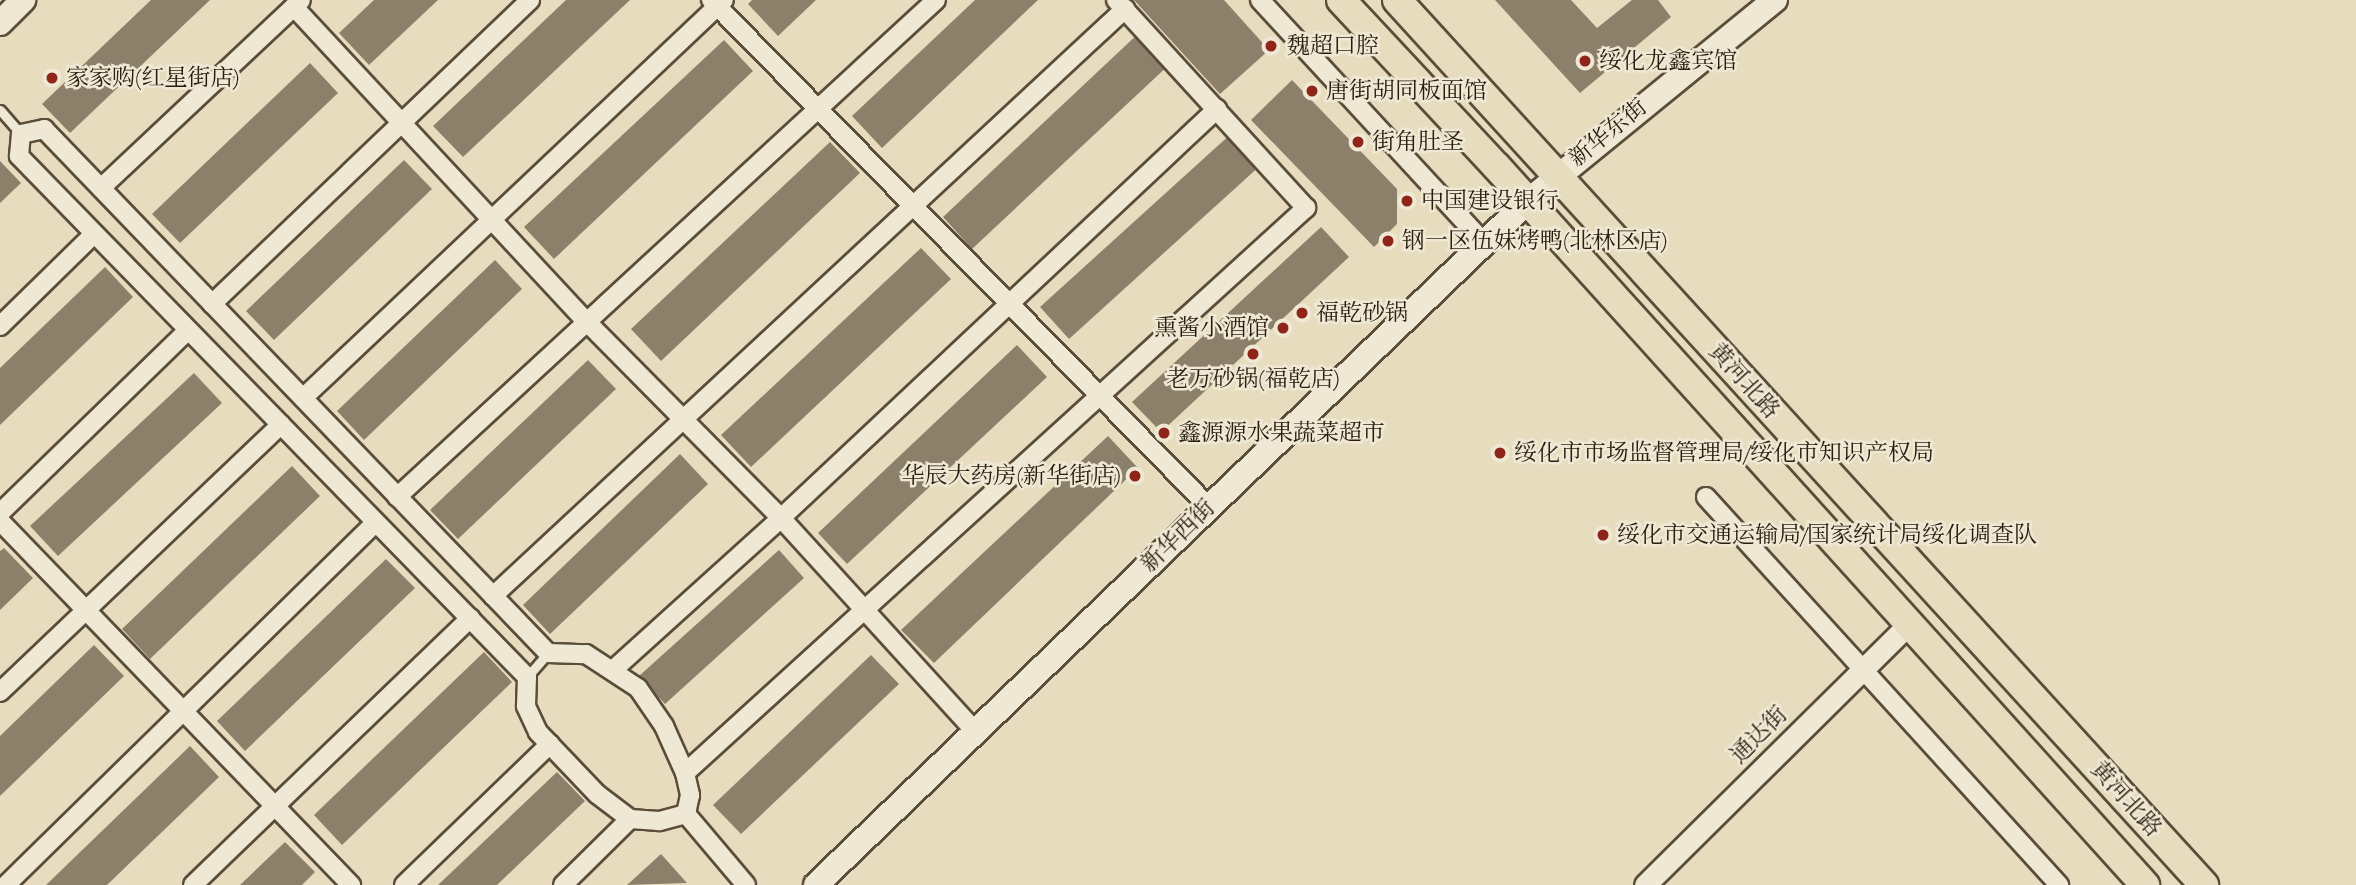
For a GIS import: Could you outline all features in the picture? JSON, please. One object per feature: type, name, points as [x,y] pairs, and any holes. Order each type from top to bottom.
[{"type":"main road","points":[[0,23],[23,0]]},
{"type":"main road","name":"黄河北路","points":[[1341,0],[1541,189],[2204,885]]},
{"type":"main road","name":"黄河北路","points":[[1397,0],[1541,189],[1910,623],[2145,885]]},
{"type":"main road","name":"新华东街","points":[[1541,189],[1775,0]]},
{"type":"main road","name":"新华西街","points":[[816,885],[1541,189]]},
{"type":"street","points":[[212,304],[530,0]]},
{"type":"street","points":[[397,497],[936,0]]},
{"type":"street","points":[[1260,0],[1484,243]]},
{"type":"street","points":[[303,398],[494,219],[717,2],[818,109],[1209,507]]},
{"type":"street","points":[[101,188],[298,3],[402,123],[587,322],[780,518],[976,732]]},
{"type":"street","points":[[492,596],[913,206],[1120,5],[1306,208],[685,773]]},
{"type":"street","points":[[613,670],[780,518],[1217,109]]},
{"type":"street","points":[[44,129],[548,653],[586,654],[638,688],[658,716],[685,773],[690,795],[686,814],[659,821],[631,819],[597,794],[538,732],[526,706],[527,677],[19,156],[21,134],[44,129]]},
{"type":"street","points":[[0,326],[94,234]]},
{"type":"street","points":[[0,513],[188,330]]},
{"type":"street","points":[[0,692],[281,424]]},
{"type":"street","points":[[1706,497],[2059,885]]},
{"type":"street","points":[[0,521],[351,885]]},
{"type":"street","points":[[6,885],[376,522]]},
{"type":"street","points":[[193,885],[470,618]]},
{"type":"street","name":"通达街","points":[[1645,885],[1910,623]]},
{"type":"street","points":[[404,885],[550,744]]},
{"type":"street","points":[[686,814],[746,885]]},
{"type":"street","points":[[563,885],[631,819]]},
{"type":"lane","points":[[0,110],[21,134]]},
{"type":"lane","points":[[527,677],[548,653]]},
{"type":"building","points":[[151,0],[210,0],[70,133],[42,104]]},
{"type":"building","points":[[374,0],[438,0],[369,65],[339,33]]},
{"type":"building","points":[[566,0],[630,0],[463,157],[433,126]]},
{"type":"building","points":[[752,0],[816,0],[778,36],[748,4]]},
{"type":"building","points":[[975,0],[1038,0],[882,148],[852,116]]},
{"type":"building","points":[[1134,0],[1224,0],[1269,50],[1220,94]]},
{"type":"building","name":"绥化龙鑫宾馆","points":[[1495,0],[1571,0],[1597,28],[1632,0],[1658,0],[1671,17],[1580,93]]},
{"type":"building","points":[[1141,31],[1171,63],[972,249],[943,217]]},
{"type":"building","points":[[724,40],[753,71],[554,259],[524,227]]},
{"type":"building","points":[[310,63],[338,93],[180,243],[152,214]]},
{"type":"building","points":[[1292,80],[1397,189],[1397,224],[1374,247],[1251,120]]},
{"type":"building","points":[[1233,132],[1262,164],[1069,339],[1040,307]]},
{"type":"building","points":[[830,142],[860,173],[661,361],[631,329]]},
{"type":"building","points":[[404,160],[432,189],[274,340],[246,311]]},
{"type":"building","points":[[0,161],[21,183],[0,203]]},
{"type":"building","points":[[1321,227],[1349,257],[1161,432],[1132,402]]},
{"type":"building","points":[[921,248],[951,279],[751,467],[721,435]]},
{"type":"building","points":[[495,260],[522,289],[364,440],[337,411]]},
{"type":"building","points":[[105,267],[133,297],[0,425],[0,368]]},
{"type":"building","points":[[1017,345],[1047,377],[847,564],[818,533]]},
{"type":"building","points":[[588,360],[616,389],[458,539],[430,510]]},
{"type":"building","points":[[194,373],[222,403],[58,556],[30,526]]},
{"type":"building","points":[[1108,436],[1138,468],[934,663],[901,630]]},
{"type":"building","points":[[680,454],[708,484],[550,634],[523,605]]},
{"type":"building","points":[[292,466],[320,496],[150,659],[122,629]]},
{"type":"building","points":[[4,548],[33,578],[0,610],[0,551]]},
{"type":"building","points":[[779,550],[804,578],[665,704],[639,676]]},
{"type":"building","points":[[386,559],[415,588],[245,751],[217,721]]},
{"type":"building","points":[[94,645],[124,676],[0,796],[0,736]]},
{"type":"building","points":[[484,652],[512,682],[342,845],[314,815]]},
{"type":"building","points":[[871,655],[899,684],[741,834],[713,805]]},
{"type":"building","points":[[190,746],[219,777],[107,885],[46,885]]},
{"type":"building","points":[[557,772],[585,801],[497,885],[438,885]]},
{"type":"building","points":[[285,842],[315,872],[302,885],[240,885]]},
{"type":"building","points":[[661,854],[687,883],[627,885]]},
{"type":"place","name":"魏超口腔","points":[[1271,46]]},
{"type":"place","name":"绥化龙鑫宾馆","points":[[1585,61]]},
{"type":"place","name":"家家购(红星街店)","points":[[52,78]]},
{"type":"place","name":"唐街胡同板面馆","points":[[1312,91]]},
{"type":"place","name":"街角肚圣","points":[[1358,142]]},
{"type":"place","name":"中国建设银行","points":[[1407,201]]},
{"type":"place","name":"钢一区伍妹烤鸭(北林区店)","points":[[1388,241]]},
{"type":"place","name":"福乾砂锅","points":[[1302,313]]},
{"type":"place","name":"熏酱小酒馆","points":[[1283,328]]},
{"type":"place","name":"老万砂锅(福乾店)","points":[[1253,354]]},
{"type":"place","name":"鑫源源水果蔬菜超市","points":[[1164,433]]},
{"type":"place","name":"绥化市市场监督管理局/绥化市知识产权局","points":[[1500,453]]},
{"type":"place","name":"华辰大药房(新华街店)","points":[[1135,476]]},
{"type":"place","name":"绥化市交通运输局/国家统计局绥化调查队","points":[[1603,535]]}]
